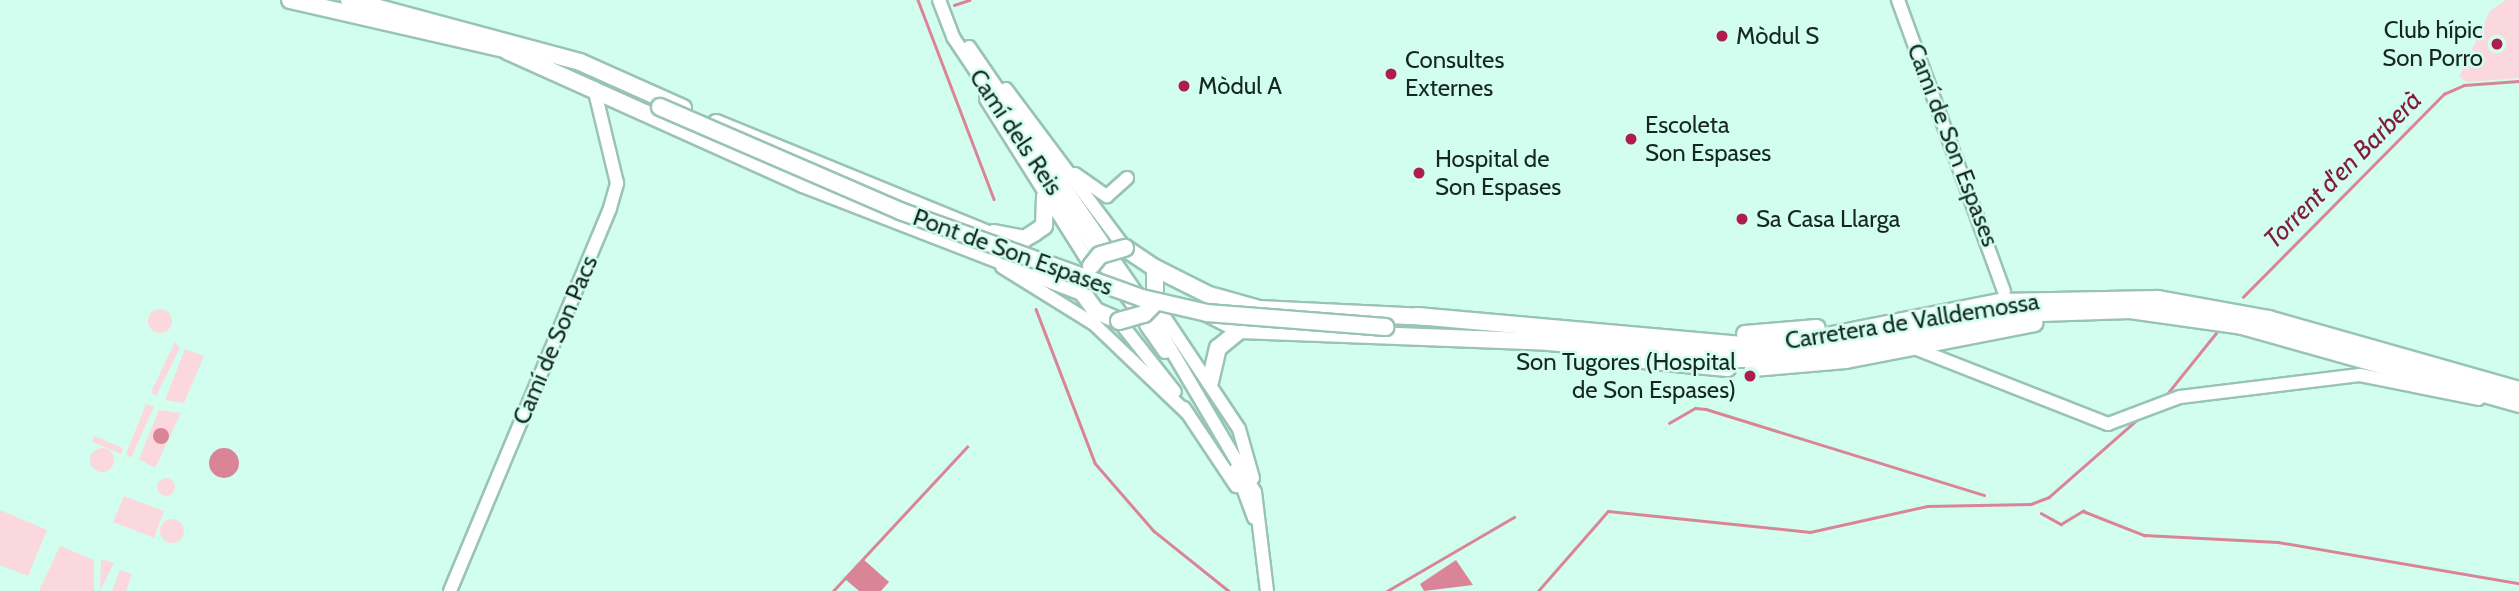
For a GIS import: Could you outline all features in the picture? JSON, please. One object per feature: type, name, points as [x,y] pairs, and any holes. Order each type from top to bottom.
[{"type":"main road","points":[[290,0],[507,51],[660,107]]},
{"type":"main road","points":[[349,0],[553,54],[967,226],[1104,262],[1155,268],[1209,295],[1259,309],[1417,316],[1722,336],[1805,330],[2004,291],[2093,288],[2158,299]]},
{"type":"main road","points":[[507,51],[592,85],[803,184],[1088,297],[1096,311],[1119,321],[1181,299],[1240,330],[1504,342],[1711,368],[1811,366],[2015,325],[2192,316]]},
{"type":"main road","points":[[553,54],[660,107]]},
{"type":"main road","name":"Pont de Son Espases","points":[[660,107],[900,211],[1142,298],[1207,313],[1385,327],[1547,335]]},
{"type":"main road","points":[[967,226],[1024,239],[1044,226],[1045,196]]},
{"type":"main road","points":[[1088,297],[1104,262]]},
{"type":"main road","points":[[1148,310],[1155,268]]},
{"type":"main road","name":"Carretera de Valldemossa","points":[[1547,335],[1745,345],[1796,342],[2000,302],[2158,299],[2268,320],[2515,398]]},
{"type":"main road","name":"Carretera de Valldemossa","points":[[1547,335],[1576,344],[1741,359],[1801,355],[2011,314],[2080,309],[2192,316],[2515,398]]},
{"type":"main road","points":[[1417,316],[1547,335]]},
{"type":"main road","points":[[1210,382],[1218,348],[1240,330]]},
{"type":"main road","points":[[1504,342],[1547,335]]},
{"type":"street","name":"Camí de Son Espases","points":[[1898,0],[2004,291]]},
{"type":"street","name":"Camí dels Reis","points":[[942,6],[981,73],[1099,246]]},
{"type":"street","points":[[981,73],[1035,121],[1062,161],[1104,262]]},
{"type":"street","points":[[981,73],[1003,133],[1045,196],[1210,382],[1239,429],[1255,492],[1267,591]]},
{"type":"street","name":"Camí de Son Pacs","points":[[450,591],[617,183],[592,85]]},
{"type":"street","points":[[1062,161],[1107,196],[1127,178]]},
{"type":"street","points":[[988,256],[1094,324],[1187,413]]},
{"type":"street","points":[[1148,310],[1255,492]]},
{"type":"street","points":[[1148,310],[1232,459],[1263,545]]},
{"type":"street","points":[[1119,321],[1187,413],[1252,511]]},
{"type":"street","points":[[1908,345],[2108,424],[2180,397],[2360,375],[2515,398]]},
{"type":"shaded area","name":"Club hípic Son Porro","points":[[2506,0],[2519,0],[2519,78],[2467,82],[2459,77],[2490,11]]},
{"type":"shaded area","points":[[160,309],[171,316],[172,321],[165,332],[160,333],[149,326],[148,321],[155,310]]},
{"type":"shaded area","points":[[175,342],[180,348],[156,396],[151,392]]},
{"type":"shaded area","points":[[185,349],[204,356],[184,403],[165,400]]},
{"type":"shaded area","points":[[146,404],[154,407],[131,458],[126,454]]},
{"type":"shaded area","points":[[159,410],[181,413],[155,468],[139,459]]},
{"type":"shaded area","points":[[161,428],[167,430],[167,442],[161,444],[155,442],[153,436],[155,430]]},
{"type":"shaded area","points":[[94,436],[123,448],[121,454],[92,442]]},
{"type":"shaded area","points":[[102,448],[113,455],[114,460],[107,471],[102,472],[91,465],[90,460],[97,449]]},
{"type":"shaded area","points":[[224,448],[235,452],[239,463],[235,474],[224,478],[213,474],[209,463],[213,452]]},
{"type":"shaded area","points":[[162,478],[170,478],[175,487],[173,494],[162,496],[157,491],[157,483]]},
{"type":"shaded area","points":[[124,496],[164,511],[154,538],[113,522]]},
{"type":"shaded area","points":[[0,510],[47,530],[28,576],[0,565]]},
{"type":"shaded area","points":[[172,519],[183,526],[184,531],[177,542],[172,543],[161,536],[160,531],[167,520]]},
{"type":"shaded area","points":[[60,546],[94,560],[94,591],[39,591]]},
{"type":"shaded area","points":[[101,559],[114,563],[100,591]]},
{"type":"shaded area","points":[[863,559],[889,582],[881,591],[859,591],[845,579]]},
{"type":"shaded area","points":[[1456,560],[1473,585],[1424,591],[1420,584]]},
{"type":"shaded area","points":[[120,570],[132,574],[126,591],[112,591]]},
{"type":"waterway","points":[[918,0],[994,199]]},
{"type":"waterway","points":[[954,5],[969,0]]},
{"type":"waterway","name":"Torrent d'en Barberà","points":[[2243,297],[2444,94],[2464,85],[2519,81]]},
{"type":"waterway","points":[[1036,309],[1095,463],[1154,531],[1229,591]]},
{"type":"waterway","points":[[2163,399],[2216,333]]},
{"type":"waterway","points":[[1669,423],[1695,408],[1706,409],[1984,495]]},
{"type":"waterway","points":[[1538,591],[1608,511],[1810,532],[1927,506],[2031,504],[2049,497],[2139,418]]},
{"type":"waterway","points":[[833,591],[967,447]]},
{"type":"waterway","points":[[2041,513],[2061,524],[2083,511],[2144,535],[2278,542],[2519,583]]},
{"type":"waterway","points":[[1387,591],[1514,517]]},
{"type":"place","name":"Mòdul S","points":[[1722,36]]},
{"type":"place","name":"Club hípic Son Porro","points":[[2497,44]]},
{"type":"place","name":"Consultes Externes","points":[[1391,74]]},
{"type":"place","name":"Mòdul A","points":[[1184,86]]},
{"type":"place","name":"Escoleta Son Espases","points":[[1631,139]]},
{"type":"place","name":"Hospital de Son Espases","points":[[1419,173]]},
{"type":"place","name":"Sa Casa Llarga","points":[[1742,219]]},
{"type":"place","name":"Son Tugores (Hospital de Son Espases)","points":[[1750,376]]}]
